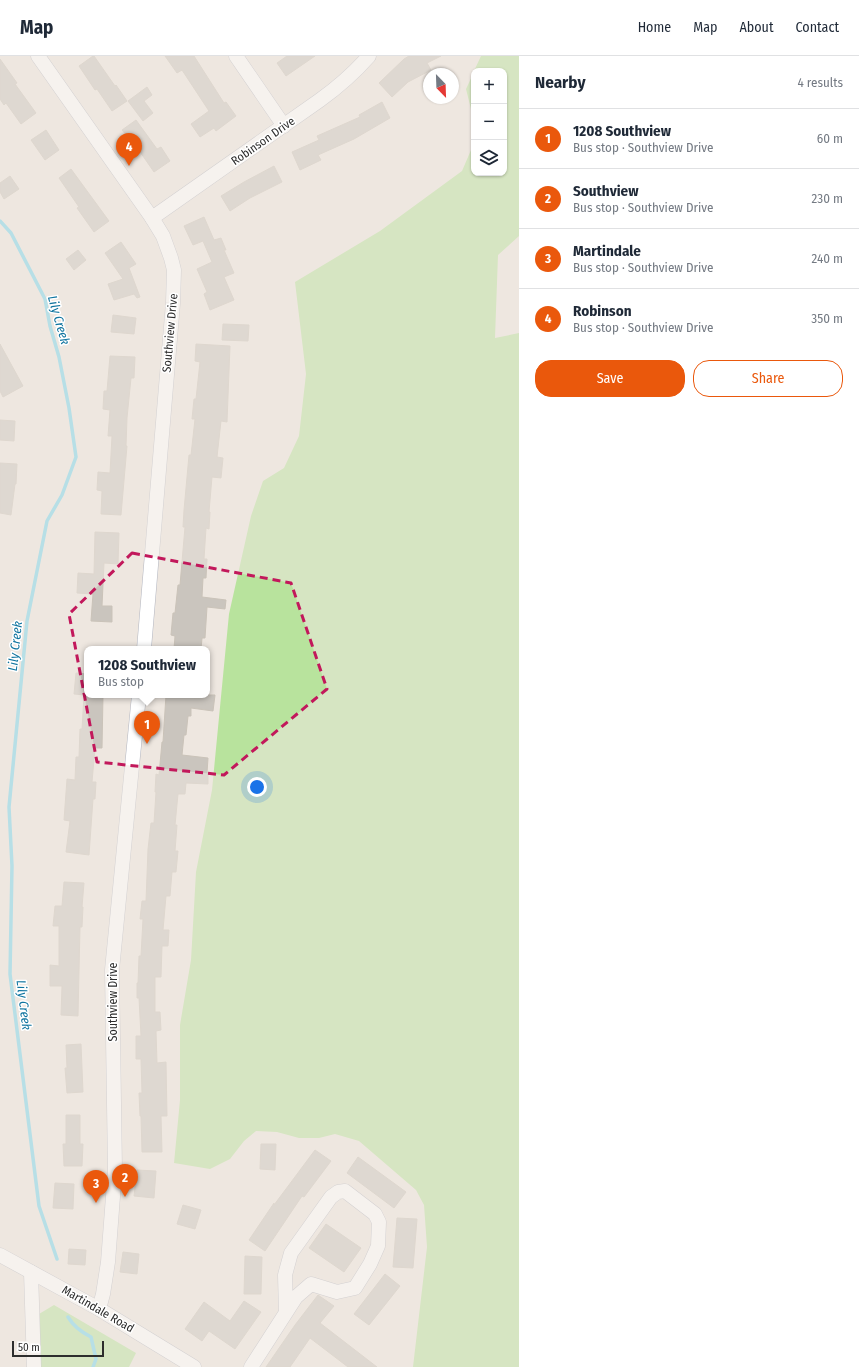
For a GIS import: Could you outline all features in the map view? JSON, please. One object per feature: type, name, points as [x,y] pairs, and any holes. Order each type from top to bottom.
[{"type":"street","name":"Southview Drive","points":[[38,56],[152,218],[163,236],[172,258],[174,282],[144,646]]},
{"type":"street","points":[[236,56],[284,126]]},
{"type":"street","name":"Robinson Drive","points":[[152,218],[340,85],[368,56]]},
{"type":"street","name":"Southview Drive","points":[[99,1309],[108,1262],[115,1170],[112,970],[139,698]]},
{"type":"street","points":[[251,1367],[296,1297],[311,1284],[337,1292],[355,1288],[370,1264],[378,1246],[378,1222],[375,1214],[345,1191],[338,1192],[331,1197],[291,1253],[285,1275],[286,1312]]},
{"type":"street","name":"Martindale Road","points":[[0,1254],[99,1309],[194,1367]]},
{"type":"street","points":[[31,1272],[34,1367]]},
{"type":"highlighted area","points":[[132,553],[291,583],[327,689],[224,775],[97,762],[69,614]]},
{"type":"green space","points":[[481,56],[519,56],[519,236],[498,255],[495,338],[519,333],[519,1367],[413,1367],[427,1247],[424,1205],[416,1190],[359,1141],[335,1134],[319,1138],[299,1138],[277,1132],[256,1131],[244,1141],[230,1159],[210,1169],[174,1163],[180,1100],[180,1025],[191,960],[196,872],[212,790],[229,614],[251,516],[263,481],[284,468],[299,436],[306,374],[295,282],[380,231],[462,171],[471,150],[471,176],[507,176],[507,68],[475,68]]},
{"type":"green space","points":[[471,78],[471,109],[466,89]]},
{"type":"green space","points":[[54,1305],[136,1353],[129,1367],[41,1367],[39,1314]]},
{"type":"building","points":[[93,56],[127,101],[112,111],[97,89],[95,90],[79,66]]},
{"type":"building","points":[[165,56],[194,56],[224,103],[226,102],[236,116],[216,131],[214,128],[200,137],[191,124],[209,111],[182,70],[177,73]]},
{"type":"building","points":[[287,56],[315,56],[286,76],[277,63]]},
{"type":"building","points":[[409,56],[441,56],[427,63],[430,68],[423,68],[423,74],[408,82],[392,97],[379,83]]},
{"type":"building","points":[[0,59],[17,83],[15,84],[36,113],[21,124],[6,103],[4,105],[0,99]]},
{"type":"building","points":[[147,87],[152,95],[144,101],[153,113],[143,121],[128,101]]},
{"type":"building","points":[[382,102],[390,118],[354,139],[318,155],[321,160],[300,170],[292,152],[319,140],[317,136],[360,117],[359,115]]},
{"type":"building","points":[[136,120],[157,149],[161,147],[170,161],[154,172],[136,146],[122,130]]},
{"type":"building","points":[[46,130],[59,150],[45,160],[31,140]]},
{"type":"building","points":[[274,166],[282,182],[250,198],[230,211],[221,196]]},
{"type":"building","points":[[71,169],[109,221],[94,232],[77,208],[79,207],[59,178]]},
{"type":"building","points":[[10,176],[19,189],[4,199],[0,192],[0,183]]},
{"type":"building","points":[[204,217],[214,240],[221,238],[226,250],[224,250],[234,273],[224,277],[234,300],[210,310],[204,294],[207,292],[197,269],[212,262],[203,241],[193,245],[184,226]]},
{"type":"building","points":[[121,242],[136,264],[129,268],[140,297],[137,298],[134,294],[114,300],[108,284],[123,279],[105,253]]},
{"type":"building","points":[[78,250],[86,260],[74,270],[66,259]]},
{"type":"building","points":[[113,315],[136,318],[134,334],[111,332]]},
{"type":"building","points":[[223,324],[249,325],[248,341],[222,340]]},
{"type":"building","points":[[0,344],[23,386],[3,397],[0,391]]},
{"type":"building","points":[[196,344],[230,346],[227,422],[221,421],[217,457],[223,458],[221,478],[212,477],[209,529],[206,528],[204,559],[207,559],[206,578],[203,578],[202,597],[226,600],[225,609],[207,607],[205,638],[202,638],[201,646],[174,646],[175,636],[171,635],[178,585],[180,585],[185,527],[183,527],[184,510],[189,455],[191,455],[195,419],[192,419],[200,362],[195,361]]},
{"type":"building","points":[[110,356],[135,357],[134,378],[131,378],[127,418],[127,446],[121,515],[101,514],[102,491],[97,490],[98,472],[110,473],[112,436],[108,436],[110,410],[103,409],[104,391],[107,391]]},
{"type":"building","points":[[0,420],[15,421],[14,441],[0,440]]},
{"type":"building","points":[[0,463],[17,464],[16,484],[11,515],[0,513]]},
{"type":"building","points":[[95,532],[119,533],[118,564],[104,563],[102,606],[112,606],[112,622],[91,621],[93,594],[77,593],[78,573],[94,574]]},
{"type":"building","points":[[76,673],[84,674],[84,695],[74,694]]},
{"type":"building","points":[[84,695],[84,698],[103,698],[102,748],[95,748],[92,782],[96,782],[95,799],[93,799],[89,855],[66,852],[70,821],[64,820],[67,779],[75,780],[76,757],[79,757],[80,729],[82,729]]},
{"type":"building","points":[[210,695],[215,695],[213,711],[191,708],[191,716],[188,716],[186,735],[184,735],[182,755],[208,758],[208,784],[186,783],[185,794],[178,794],[175,825],[177,825],[175,851],[178,851],[176,872],[172,872],[170,896],[166,896],[163,930],[169,930],[168,946],[162,946],[161,977],[155,977],[155,1012],[160,1012],[161,1030],[156,1031],[157,1063],[166,1062],[167,1116],[161,1116],[162,1152],[142,1152],[139,1093],[142,1093],[141,1059],[136,1059],[136,1036],[141,1036],[139,998],[137,998],[143,919],[140,919],[142,901],[146,901],[148,849],[151,823],[154,823],[156,774],[159,775],[166,698],[210,698]]},
{"type":"building","points":[[64,882],[84,883],[82,927],[80,927],[78,1016],[61,1015],[62,986],[50,986],[50,965],[59,966],[59,926],[53,926],[55,906],[62,906]]},
{"type":"building","points":[[81,1044],[83,1092],[67,1093],[65,1068],[67,1068],[66,1045]]},
{"type":"building","points":[[66,1115],[80,1115],[80,1144],[83,1144],[82,1166],[64,1166],[63,1144],[66,1144]]},
{"type":"building","points":[[261,1144],[276,1144],[275,1170],[260,1169]]},
{"type":"building","points":[[315,1150],[331,1161],[304,1197],[302,1196],[265,1251],[249,1240],[274,1203],[274,1205]]},
{"type":"building","points":[[358,1157],[406,1192],[394,1208],[347,1173]]},
{"type":"building","points":[[137,1170],[156,1171],[154,1198],[134,1196]]},
{"type":"building","points":[[55,1183],[74,1184],[73,1209],[53,1208]]},
{"type":"building","points":[[183,1205],[201,1210],[195,1229],[177,1224]]},
{"type":"building","points":[[397,1218],[417,1219],[413,1268],[393,1267]]},
{"type":"building","points":[[326,1224],[361,1248],[344,1272],[309,1248]]},
{"type":"building","points":[[69,1249],[86,1250],[85,1265],[68,1264]]},
{"type":"building","points":[[123,1252],[139,1254],[137,1274],[120,1272]]},
{"type":"building","points":[[245,1256],[262,1257],[261,1294],[244,1294]]},
{"type":"building","points":[[385,1274],[400,1286],[369,1325],[354,1314]]},
{"type":"building","points":[[318,1295],[334,1306],[320,1323],[377,1367],[348,1367],[310,1338],[290,1367],[266,1367]]},
{"type":"building","points":[[244,1301],[261,1312],[235,1349],[209,1331],[202,1341],[185,1329],[204,1302],[230,1321]]},
{"type":"waterway","name":"Lily Creek","points":[[0,221],[11,233],[45,299],[50,326],[59,357],[69,408],[76,457],[62,495],[47,521],[27,621],[9,807],[12,866],[10,974],[39,1206],[57,1259]]},
{"type":"waterway","name":"Lily Creek","points":[[68,1317],[78,1329],[91,1337],[96,1359],[93,1367]]},
{"type":"place","name":"Robinson","points":[[129,166]]},
{"type":"place","name":"1208 Southview","points":[[147,744]]},
{"type":"place","name":"Southview","points":[[125,1197]]},
{"type":"place","name":"Martindale","points":[[96,1203]]}]
